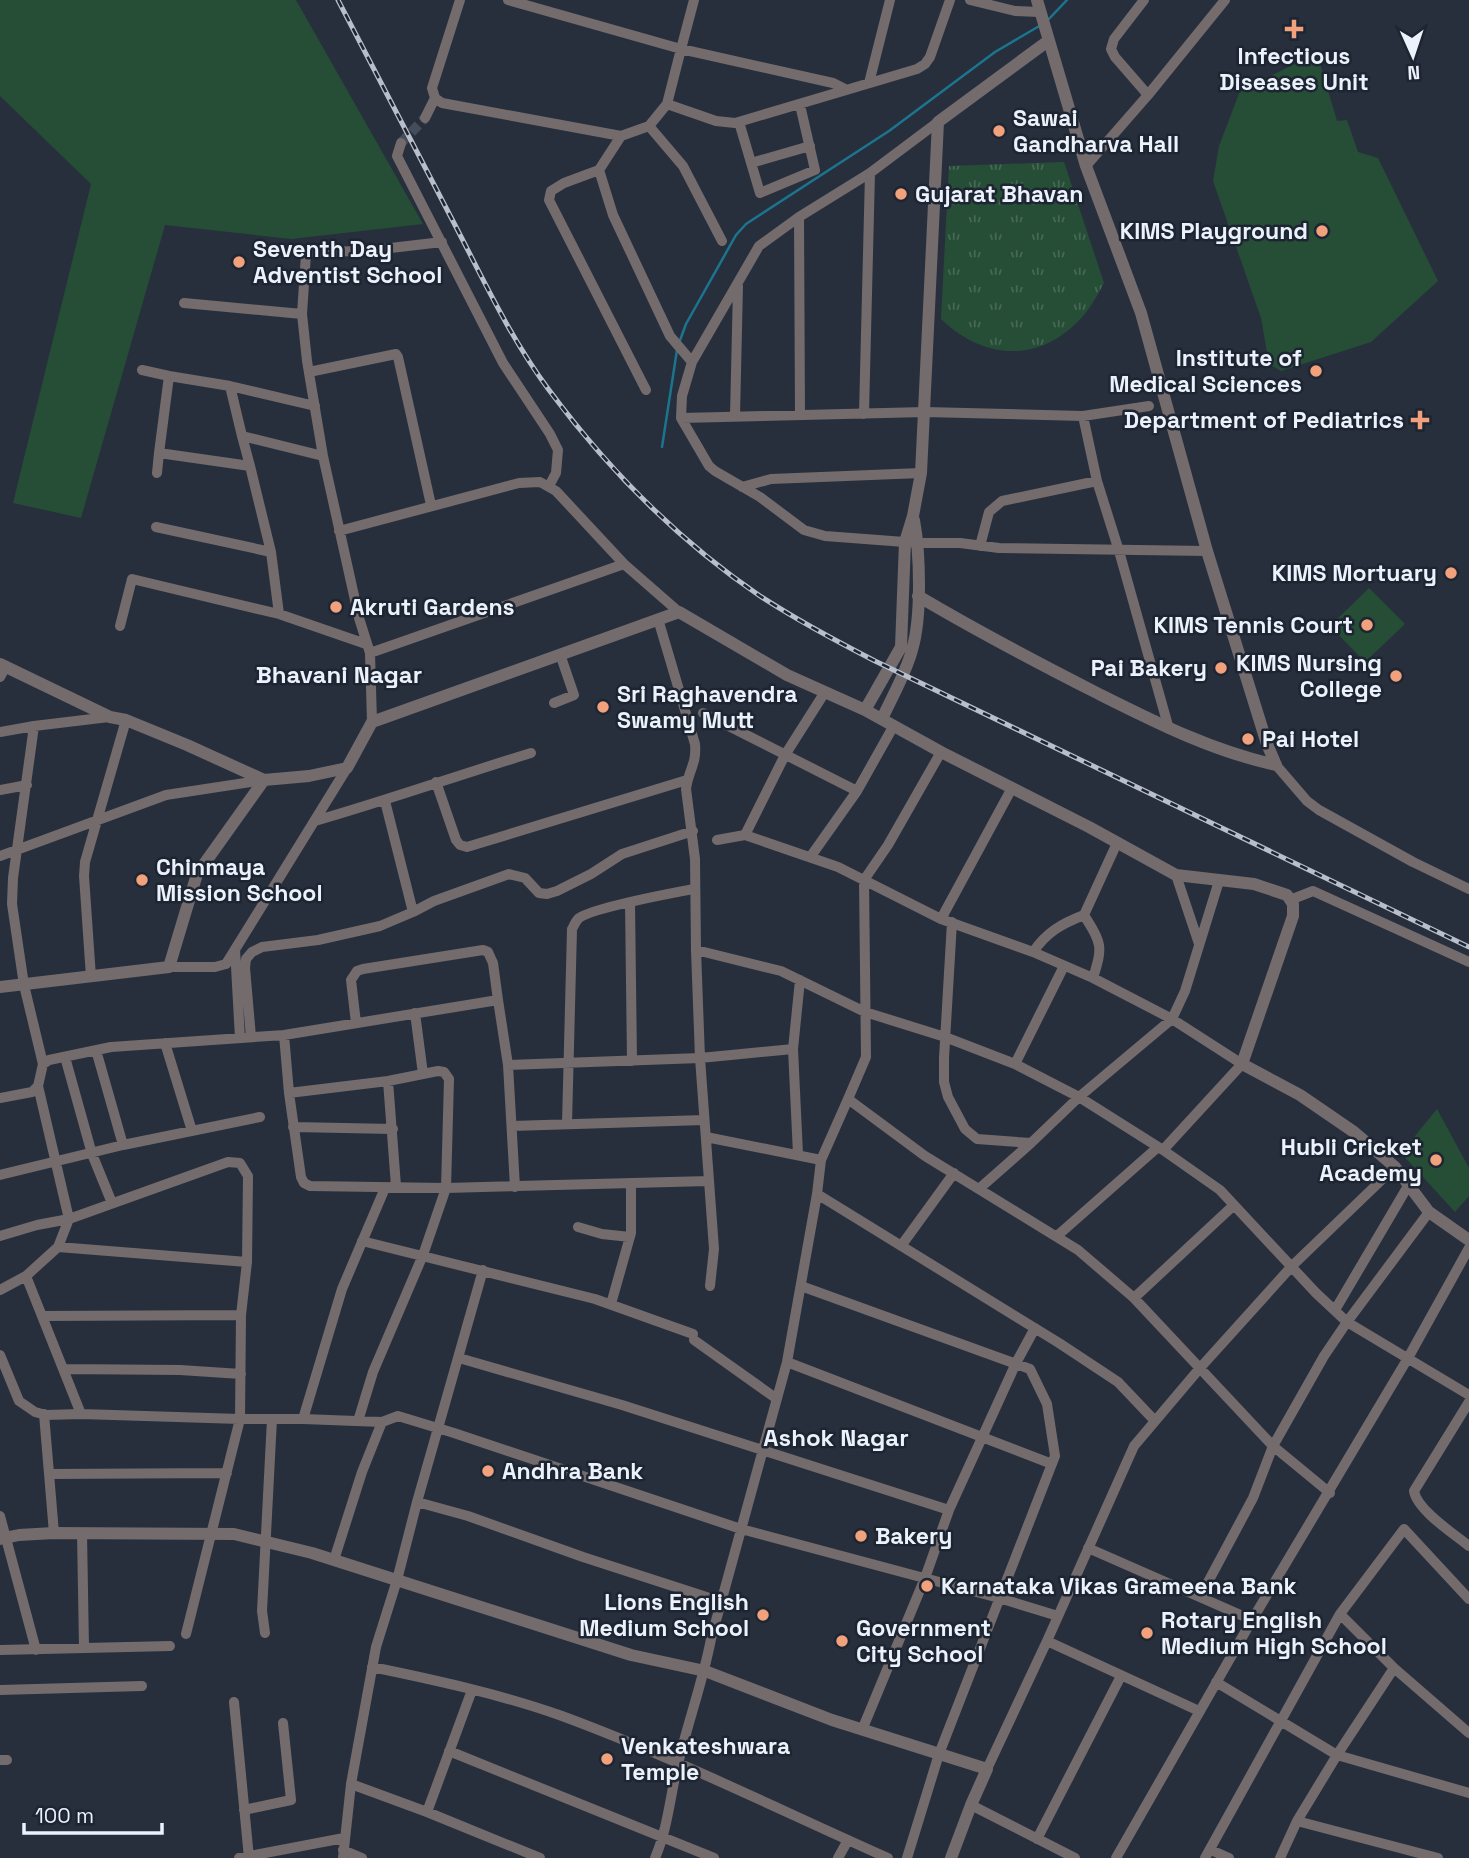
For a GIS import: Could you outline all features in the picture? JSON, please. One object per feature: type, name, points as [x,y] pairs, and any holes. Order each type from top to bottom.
[{"type":"street","points":[[425,118],[435,99],[432,88],[460,0]]},
{"type":"street","points":[[508,0],[681,49],[833,83],[845,89]]},
{"type":"street","points":[[435,99],[442,103],[621,135],[649,126],[667,104],[694,0]]},
{"type":"street","points":[[869,83],[890,0]]},
{"type":"street","points":[[667,104],[716,121],[739,122],[917,69],[925,64],[950,0]]},
{"type":"street","points":[[970,0],[1015,10],[1039,9],[1086,166],[1141,313],[1207,551],[1267,744],[1276,765],[1307,801],[1319,810],[1413,862],[1469,888]]},
{"type":"street","points":[[1144,0],[1114,39],[1111,49],[1148,95]]},
{"type":"street","points":[[1086,166],[1225,0]]},
{"type":"street","points":[[1047,37],[870,173],[799,217],[759,246],[692,362],[682,396],[681,418],[709,466],[761,497],[804,530],[815,534],[980,546],[1207,551]]},
{"type":"street","points":[[739,122],[760,193],[815,170],[800,105]]},
{"type":"street","points":[[865,710],[901,647],[913,516],[921,473],[938,122]]},
{"type":"street","points":[[649,126],[683,166],[722,241]]},
{"type":"street","points":[[621,135],[599,170],[551,191],[549,200],[646,390]]},
{"type":"street","points":[[401,143],[397,156],[503,363],[558,450],[556,473],[550,486]]},
{"type":"street","points":[[751,163],[810,146]]},
{"type":"street","points":[[599,170],[613,215],[670,336],[692,362]]},
{"type":"street","points":[[864,414],[870,173]]},
{"type":"street","points":[[799,217],[800,415]]},
{"type":"street","points":[[0,987],[169,967],[226,964],[347,768],[372,722],[368,649],[323,456],[309,372],[302,314],[306,254],[365,251],[442,242]]},
{"type":"street","points":[[735,416],[738,282]]},
{"type":"street","points":[[184,303],[302,314]]},
{"type":"street","points":[[309,372],[396,354],[431,505]]},
{"type":"street","points":[[142,370],[230,386],[315,406]]},
{"type":"street","points":[[157,473],[169,376]]},
{"type":"street","points":[[230,386],[271,552],[279,614]]},
{"type":"street","points":[[681,418],[925,412],[1083,416],[1149,406]]},
{"type":"street","points":[[1083,416],[1097,481],[1169,729]]},
{"type":"street","points":[[242,436],[323,456]]},
{"type":"street","points":[[159,453],[250,466]]},
{"type":"street","points":[[742,487],[771,479],[921,473]]},
{"type":"street","points":[[980,546],[989,512],[1002,501],[1097,481]]},
{"type":"street","points":[[339,531],[519,483],[540,482],[550,486],[624,564],[679,612],[787,675],[865,710],[1175,875],[1254,884],[1287,895],[1293,904],[1293,916],[1242,1065],[1161,1149],[1057,1236]]},
{"type":"street","points":[[156,527],[271,552]]},
{"type":"street","points":[[811,856],[857,791],[888,723],[911,654],[918,596],[912,543]]},
{"type":"street","points":[[120,626],[132,579],[279,614],[368,649],[624,564]]},
{"type":"street","points":[[918,596],[986,637],[1169,729],[1235,755],[1276,765]]},
{"type":"street","points":[[372,722],[679,612]]},
{"type":"street","points":[[658,619],[695,744],[696,758],[687,780],[687,799],[693,831],[700,1058],[714,1249],[710,1286]]},
{"type":"street","points":[[554,703],[573,695],[560,654]]},
{"type":"street","points":[[2,669],[110,717],[126,720],[187,745],[264,780]]},
{"type":"street","points":[[746,835],[785,755],[825,692]]},
{"type":"street","points":[[703,713],[857,791]]},
{"type":"street","points":[[0,732],[110,717]]},
{"type":"street","points":[[91,977],[84,876],[88,848],[126,720]]},
{"type":"street","points":[[0,1290],[26,1276],[58,1247],[69,1219],[38,1086],[43,1064],[24,985],[12,897],[34,726]]},
{"type":"street","points":[[655,1858],[663,1838],[678,1764],[787,1362],[821,1160],[866,1057],[864,880],[888,845],[942,752]]},
{"type":"street","points":[[315,821],[531,753]]},
{"type":"street","points":[[0,856],[166,795],[309,776],[347,768]]},
{"type":"street","points":[[169,967],[197,874],[264,780]]},
{"type":"street","points":[[436,782],[456,840],[467,847],[687,780]]},
{"type":"street","points":[[0,790],[27,785]]},
{"type":"street","points":[[1012,788],[946,921],[944,1082],[951,1105],[965,1129],[977,1139],[1031,1143]]},
{"type":"street","points":[[385,801],[413,912]]},
{"type":"street","points":[[251,1037],[245,968],[246,959],[253,952],[273,944],[318,940],[380,926],[433,901],[509,874],[525,878],[539,892],[552,893],[591,874],[622,853],[693,831]]},
{"type":"street","points":[[717,840],[746,835],[811,856],[946,921],[1033,952],[1093,978],[1172,1019],[1242,1065],[1300,1095],[1354,1132],[1395,1167],[1429,1212],[1469,1240]]},
{"type":"street","points":[[1033,952],[1053,928],[1084,915],[1117,843]]},
{"type":"street","points":[[1175,875],[1199,944]]},
{"type":"street","points":[[980,1188],[1079,1097],[1172,1019],[1185,991],[1219,881]]},
{"type":"street","points":[[567,1124],[572,929],[576,920],[630,902],[694,889]]},
{"type":"street","points":[[1290,900],[1312,891],[1469,962]]},
{"type":"street","points":[[0,902],[12,897]]},
{"type":"street","points":[[630,902],[632,1061]]},
{"type":"street","points":[[1084,915],[1101,950],[1093,978]]},
{"type":"street","points":[[235,948],[240,1038]]},
{"type":"street","points":[[695,950],[763,966],[800,979],[865,1012],[945,1037],[1015,1064],[1079,1097],[1220,1190],[1347,1322],[1469,1395]]},
{"type":"street","points":[[356,1023],[351,980],[357,971],[488,951],[493,963],[508,1065],[515,1187]]},
{"type":"street","points":[[1015,1064],[1064,965]]},
{"type":"street","points":[[798,1154],[793,1049],[800,979]]},
{"type":"street","points":[[43,1064],[49,1060],[96,1050],[284,1035],[498,1000]]},
{"type":"street","points":[[415,1013],[423,1073]]},
{"type":"street","points":[[284,1035],[301,1177],[304,1183],[310,1186],[446,1188],[709,1181]]},
{"type":"street","points":[[165,1043],[192,1131]]},
{"type":"street","points":[[508,1065],[700,1058],[793,1049]]},
{"type":"street","points":[[96,1050],[122,1145]]},
{"type":"street","points":[[65,1057],[92,1154],[112,1203]]},
{"type":"street","points":[[289,1093],[388,1081],[423,1073],[444,1072],[449,1080],[446,1188],[423,1255],[373,1372],[358,1421]]},
{"type":"street","points":[[303,1419],[342,1289],[362,1241],[391,1187],[393,1129],[388,1081]]},
{"type":"street","points":[[0,1098],[32,1092],[38,1086]]},
{"type":"street","points":[[848,1099],[925,1156],[1078,1250],[1134,1298],[1273,1446],[1330,1493]]},
{"type":"street","points":[[0,1175],[122,1145],[260,1117]]},
{"type":"street","points":[[512,1126],[704,1120]]},
{"type":"street","points":[[293,1127],[393,1129]]},
{"type":"street","points":[[706,1137],[821,1160]]},
{"type":"street","points":[[0,1236],[69,1219],[224,1163],[240,1164],[248,1176],[247,1262],[241,1315],[243,1419],[186,1634]]},
{"type":"street","points":[[951,1858],[971,1805],[1134,1446],[1200,1368],[1292,1267],[1395,1167]]},
{"type":"street","points":[[901,1246],[954,1173]]},
{"type":"street","points":[[611,1304],[630,1237],[631,1184]]},
{"type":"street","points":[[1335,1310],[1408,1186]]},
{"type":"street","points":[[817,1194],[1118,1381],[1155,1421]]},
{"type":"street","points":[[1134,1298],[1234,1205]]},
{"type":"street","points":[[1200,1597],[1253,1498],[1273,1446],[1324,1356],[1429,1212]]},
{"type":"street","points":[[579,1227],[602,1234],[630,1237]]},
{"type":"street","points":[[362,1241],[611,1304],[694,1337],[777,1399]]},
{"type":"street","points":[[58,1247],[247,1262]]},
{"type":"street","points":[[1116,1858],[1252,1620],[1409,1359],[1469,1248]]},
{"type":"street","points":[[362,1858],[343,1854],[344,1838],[376,1647],[483,1270]]},
{"type":"street","points":[[26,1276],[81,1414]]},
{"type":"street","points":[[801,1286],[1030,1369],[1047,1404],[1055,1456],[939,1754],[907,1858]]},
{"type":"street","points":[[43,1316],[241,1315]]},
{"type":"street","points":[[862,1730],[925,1578],[949,1510],[1016,1363],[1035,1328]]},
{"type":"street","points":[[0,1355],[19,1401],[25,1408],[44,1415],[382,1422],[398,1416],[741,1529],[1058,1616]]},
{"type":"street","points":[[459,1358],[622,1405],[761,1452],[949,1510]]},
{"type":"street","points":[[787,1362],[1052,1464]]},
{"type":"street","points":[[64,1369],[180,1370],[241,1374]]},
{"type":"street","points":[[1469,1402],[1414,1492],[1423,1508],[1469,1546]]},
{"type":"street","points":[[44,1415],[54,1533]]},
{"type":"street","points":[[265,1633],[262,1611],[269,1419]]},
{"type":"street","points":[[334,1560],[374,1438],[382,1422]]},
{"type":"street","points":[[49,1474],[227,1473]]},
{"type":"street","points":[[417,1502],[468,1516],[722,1602]]},
{"type":"street","points":[[0,1516],[3,1539],[29,1615],[36,1650]]},
{"type":"street","points":[[1229,1858],[1208,1854],[1340,1614],[1404,1528],[1469,1599]]},
{"type":"street","points":[[3,1539],[54,1533],[234,1534],[334,1560],[631,1655],[705,1671],[862,1730],[987,1769]]},
{"type":"street","points":[[82,1533],[84,1648]]},
{"type":"street","points":[[1088,1548],[1252,1620]]},
{"type":"street","points":[[1340,1614],[1395,1668],[1469,1733]]},
{"type":"street","points":[[1047,1641],[1199,1711]]},
{"type":"street","points":[[0,1650],[170,1646]]},
{"type":"street","points":[[372,1667],[472,1690],[560,1716],[678,1764],[888,1858]]},
{"type":"street","points":[[1280,1858],[1297,1821],[1395,1668]]},
{"type":"street","points":[[1037,1839],[1121,1676]]},
{"type":"street","points":[[1216,1682],[1337,1755],[1469,1793]]},
{"type":"street","points":[[0,1690],[142,1686]]},
{"type":"street","points":[[427,1812],[472,1690]]},
{"type":"street","points":[[234,1702],[244,1810],[245,1857],[344,1838]]},
{"type":"street","points":[[244,1810],[291,1800],[283,1723]]},
{"type":"street","points":[[449,1751],[714,1858]]},
{"type":"street","points":[[351,1784],[540,1858]]},
{"type":"street","points":[[971,1805],[1075,1858]]},
{"type":"street","points":[[1297,1821],[1438,1858]]},
{"type":"street","points":[[838,1858],[848,1840]]},
{"type":"green space","points":[[0,0],[296,0],[423,224],[291,239],[165,225],[81,518],[13,503],[91,184],[0,96]]},
{"type":"green space","name":"KIMS Playground","points":[[1317,53],[1337,121],[1347,120],[1358,152],[1378,158],[1438,281],[1371,342],[1281,371],[1269,364],[1261,318],[1213,181],[1219,146],[1240,91]]},
{"type":"green space","points":[[1064,162],[1104,283],[1087,311],[1071,328],[1053,340],[1035,348],[1016,351],[997,350],[977,344],[941,319],[949,166]]},
{"type":"green space","name":"KIMS Tennis Court","points":[[1369,588],[1405,624],[1365,662],[1330,626]]},
{"type":"green space","name":"Hubli Cricket Academy","points":[[1437,1109],[1469,1168],[1469,1196],[1455,1212],[1401,1153]]},
{"type":"waterway","points":[[1047,21],[1067,0]]},
{"type":"waterway","points":[[679,343],[686,324],[736,235],[746,224],[889,131],[995,52],[1041,25]]},
{"type":"waterway","points":[[662,447],[677,350]]},
{"type":"tunnel","points":[[401,143],[425,118]]},
{"type":"railway","points":[[338,0],[499,309],[535,371],[571,419],[620,475],[701,552],[774,605],[875,661],[1469,947]]},
{"type":"place","name":"Infectious Diseases Unit","points":[[1294,29]]},
{"type":"place","name":"Sawai Gandharva Hall","points":[[999,131]]},
{"type":"place","name":"Gujarat Bhavan","points":[[901,194]]},
{"type":"place","name":"KIMS Playground","points":[[1322,231]]},
{"type":"place","name":"Seventh Day Adventist School","points":[[239,262]]},
{"type":"place","name":"Institute of Medical Sciences","points":[[1316,371]]},
{"type":"place","name":"Department of Pediatrics","points":[[1420,420]]},
{"type":"place","name":"KIMS Mortuary","points":[[1451,573]]},
{"type":"place","name":"Akruti Gardens","points":[[336,607]]},
{"type":"place","name":"KIMS Tennis Court","points":[[1367,625]]},
{"type":"place","name":"Pai Bakery","points":[[1221,668]]},
{"type":"place","name":"KIMS Nursing College","points":[[1396,676]]},
{"type":"place","name":"Sri Raghavendra Swamy Mutt","points":[[603,707]]},
{"type":"place","name":"Pai Hotel","points":[[1248,739]]},
{"type":"place","name":"Chinmaya Mission School","points":[[142,880]]},
{"type":"place","name":"Hubli Cricket Academy","points":[[1436,1160]]},
{"type":"place","name":"Andhra Bank","points":[[488,1471]]},
{"type":"place","name":"Bakery","points":[[861,1536]]},
{"type":"place","name":"Karnataka Vikas Grameena Bank","points":[[927,1586]]},
{"type":"place","name":"Lions English Medium School","points":[[763,1615]]},
{"type":"place","name":"Rotary English Medium High School","points":[[1147,1633]]},
{"type":"place","name":"Government City School","points":[[842,1641]]},
{"type":"place","name":"Venkateshwara Temple","points":[[607,1759]]},
{"type":"district","name":"Bhavani Nagar","points":[[339,675]]},
{"type":"district","name":"Ashok Nagar","points":[[836,1438]]}]
